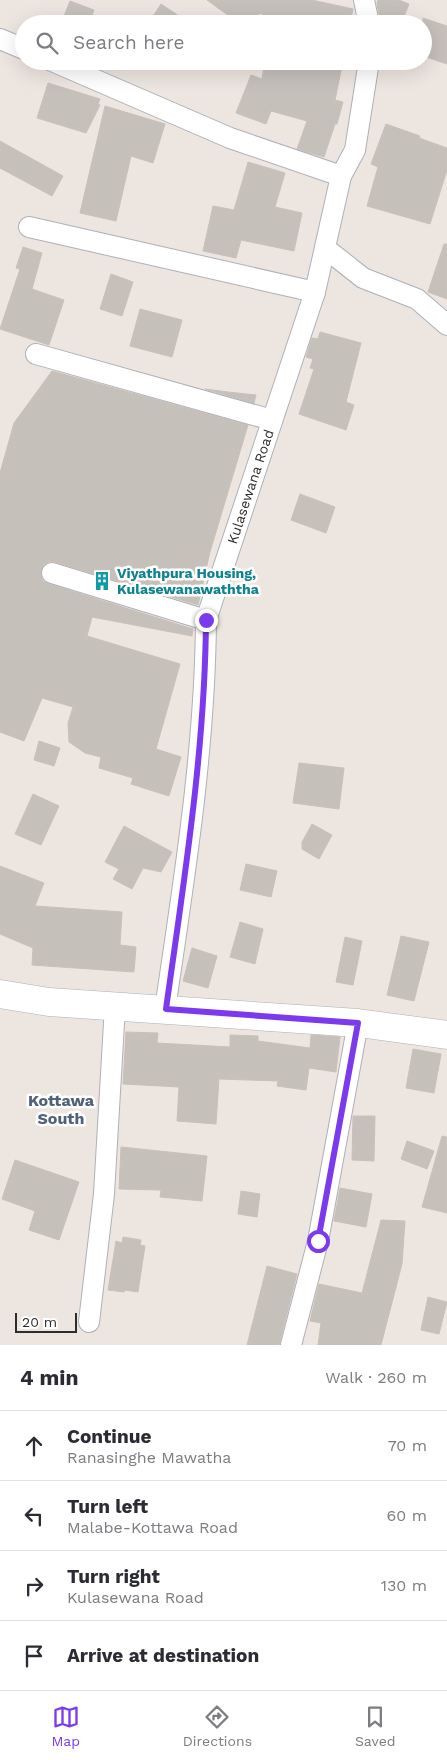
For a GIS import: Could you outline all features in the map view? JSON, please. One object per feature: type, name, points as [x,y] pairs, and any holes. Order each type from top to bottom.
[{"type":"main road","points":[[0,994],[49,1002],[358,1023],[447,1035]]},
{"type":"street","points":[[364,0],[367,15]]},
{"type":"street","points":[[0,38],[15,45]]},
{"type":"street","points":[[73,70],[230,138],[341,176]]},
{"type":"street","name":"Kulasewana Road","points":[[166,1009],[194,808],[206,662],[206,620],[316,292],[341,176],[355,150],[368,70]]},
{"type":"street","points":[[28,227],[316,292]]},
{"type":"street","points":[[325,248],[363,278],[417,299],[447,324]]},
{"type":"street","points":[[36,354],[272,420]]},
{"type":"street","points":[[52,573],[206,620]]},
{"type":"street","points":[[88,1322],[104,1194],[115,1006]]},
{"type":"street","points":[[291,1345],[318,1241],[358,1023]]},
{"type":"building","points":[[207,0],[312,0],[353,9],[352,15],[263,15],[260,13],[259,15],[228,15]]},
{"type":"building","points":[[378,0],[399,0],[409,4],[405,15],[379,15]]},
{"type":"building","points":[[70,1],[94,10],[92,15],[65,15]]},
{"type":"building","points":[[161,4],[178,15],[154,15]]},
{"type":"building","points":[[432,21],[447,26],[447,64],[432,59]]},
{"type":"building","points":[[264,70],[341,70],[335,100],[343,102],[337,124],[335,124],[324,157],[297,149],[307,121],[271,111],[266,124],[236,113],[251,75],[262,79]]},
{"type":"building","points":[[48,83],[100,99],[98,104],[100,105],[86,133],[37,118]]},
{"type":"building","points":[[105,106],[165,124],[153,163],[131,156],[116,221],[80,213]]},
{"type":"building","points":[[386,124],[447,148],[447,170],[430,224],[367,206],[378,167],[371,164]]},
{"type":"building","points":[[0,141],[63,176],[52,196],[0,168]]},
{"type":"building","points":[[248,162],[285,173],[275,207],[302,213],[294,251],[241,240],[236,258],[203,251],[213,206],[234,210]]},
{"type":"building","points":[[444,244],[447,244],[447,299],[428,292]]},
{"type":"building","points":[[23,247],[42,253],[32,289],[64,300],[49,345],[0,329],[20,269],[16,268]]},
{"type":"building","points":[[111,274],[133,282],[122,316],[100,309]]},
{"type":"building","points":[[140,309],[182,320],[172,357],[130,346]]},
{"type":"building","points":[[320,332],[361,343],[346,402],[354,405],[346,430],[299,414],[314,369],[310,368],[313,359],[306,357],[312,338],[318,339]]},
{"type":"building","name":"Viyathpura Housing, Kulasewanawaththa","points":[[52,371],[248,425],[210,552],[198,605],[55,562],[50,561],[44,564],[41,570],[43,581],[49,584],[193,629],[192,636],[92,617],[87,636],[180,664],[156,749],[181,757],[169,796],[131,784],[133,778],[99,768],[101,757],[85,753],[69,742],[68,723],[73,707],[42,698],[24,741],[0,732],[0,473],[14,423]]},
{"type":"building","points":[[205,389],[228,392],[256,395],[254,403]]},
{"type":"building","points":[[300,494],[335,507],[326,533],[291,520]]},
{"type":"building","points":[[39,741],[60,748],[54,766],[34,760]]},
{"type":"building","points":[[299,763],[344,768],[339,809],[293,803]]},
{"type":"building","points":[[33,794],[59,806],[41,845],[15,834]]},
{"type":"building","points":[[312,824],[332,835],[319,859],[302,849],[302,842]]},
{"type":"building","points":[[124,826],[172,852],[161,872],[143,868],[132,889],[113,879],[119,869],[105,862]]},
{"type":"building","points":[[246,864],[277,871],[271,897],[240,890]]},
{"type":"building","points":[[0,866],[44,883],[35,906],[122,912],[120,945],[136,947],[134,972],[32,965],[33,948],[0,934]]},
{"type":"building","points":[[240,922],[263,929],[255,964],[230,957]]},
{"type":"building","points":[[401,936],[429,942],[414,1001],[387,995]]},
{"type":"building","points":[[345,937],[362,941],[353,985],[336,982]]},
{"type":"building","points":[[192,948],[217,956],[208,988],[183,981]]},
{"type":"building","points":[[126,1032],[158,1033],[157,1043],[230,1047],[230,1035],[258,1036],[258,1041],[310,1048],[311,1035],[340,1037],[336,1072],[309,1068],[306,1090],[277,1086],[278,1081],[219,1079],[216,1124],[177,1121],[179,1087],[123,1084]]},
{"type":"building","points":[[413,1049],[441,1054],[434,1093],[406,1088]]},
{"type":"building","points":[[353,1116],[375,1116],[374,1161],[352,1160]]},
{"type":"building","points":[[442,1136],[447,1137],[447,1213],[422,1207]]},
{"type":"building","points":[[407,1141],[434,1151],[427,1169],[401,1159]]},
{"type":"building","points":[[121,1147],[207,1156],[202,1201],[160,1197],[161,1190],[119,1189]]},
{"type":"building","points":[[15,1160],[79,1182],[59,1240],[29,1230],[35,1211],[2,1199]]},
{"type":"building","points":[[340,1188],[372,1194],[366,1227],[334,1221]]},
{"type":"building","points":[[241,1191],[260,1194],[257,1217],[238,1214]]},
{"type":"building","points":[[381,1220],[405,1221],[402,1264],[381,1345],[318,1345],[321,1323],[310,1321],[319,1284],[362,1293]]},
{"type":"building","points":[[123,1237],[141,1240],[140,1245],[145,1246],[138,1292],[108,1290],[116,1241],[122,1243]]},
{"type":"building","points":[[267,1266],[297,1274],[279,1345],[247,1345]]},
{"type":"building","points":[[428,1297],[447,1302],[439,1334],[421,1330]]},
{"type":"place","name":"Viyathpura Housing, Kulasewanawaththa","points":[[102,581]]},
{"type":"district","name":"Kottawa South","points":[[61,1109]]},
{"type":"route","points":[[206,620],[206,662],[194,808],[166,1009],[358,1023],[318,1241]]}]
